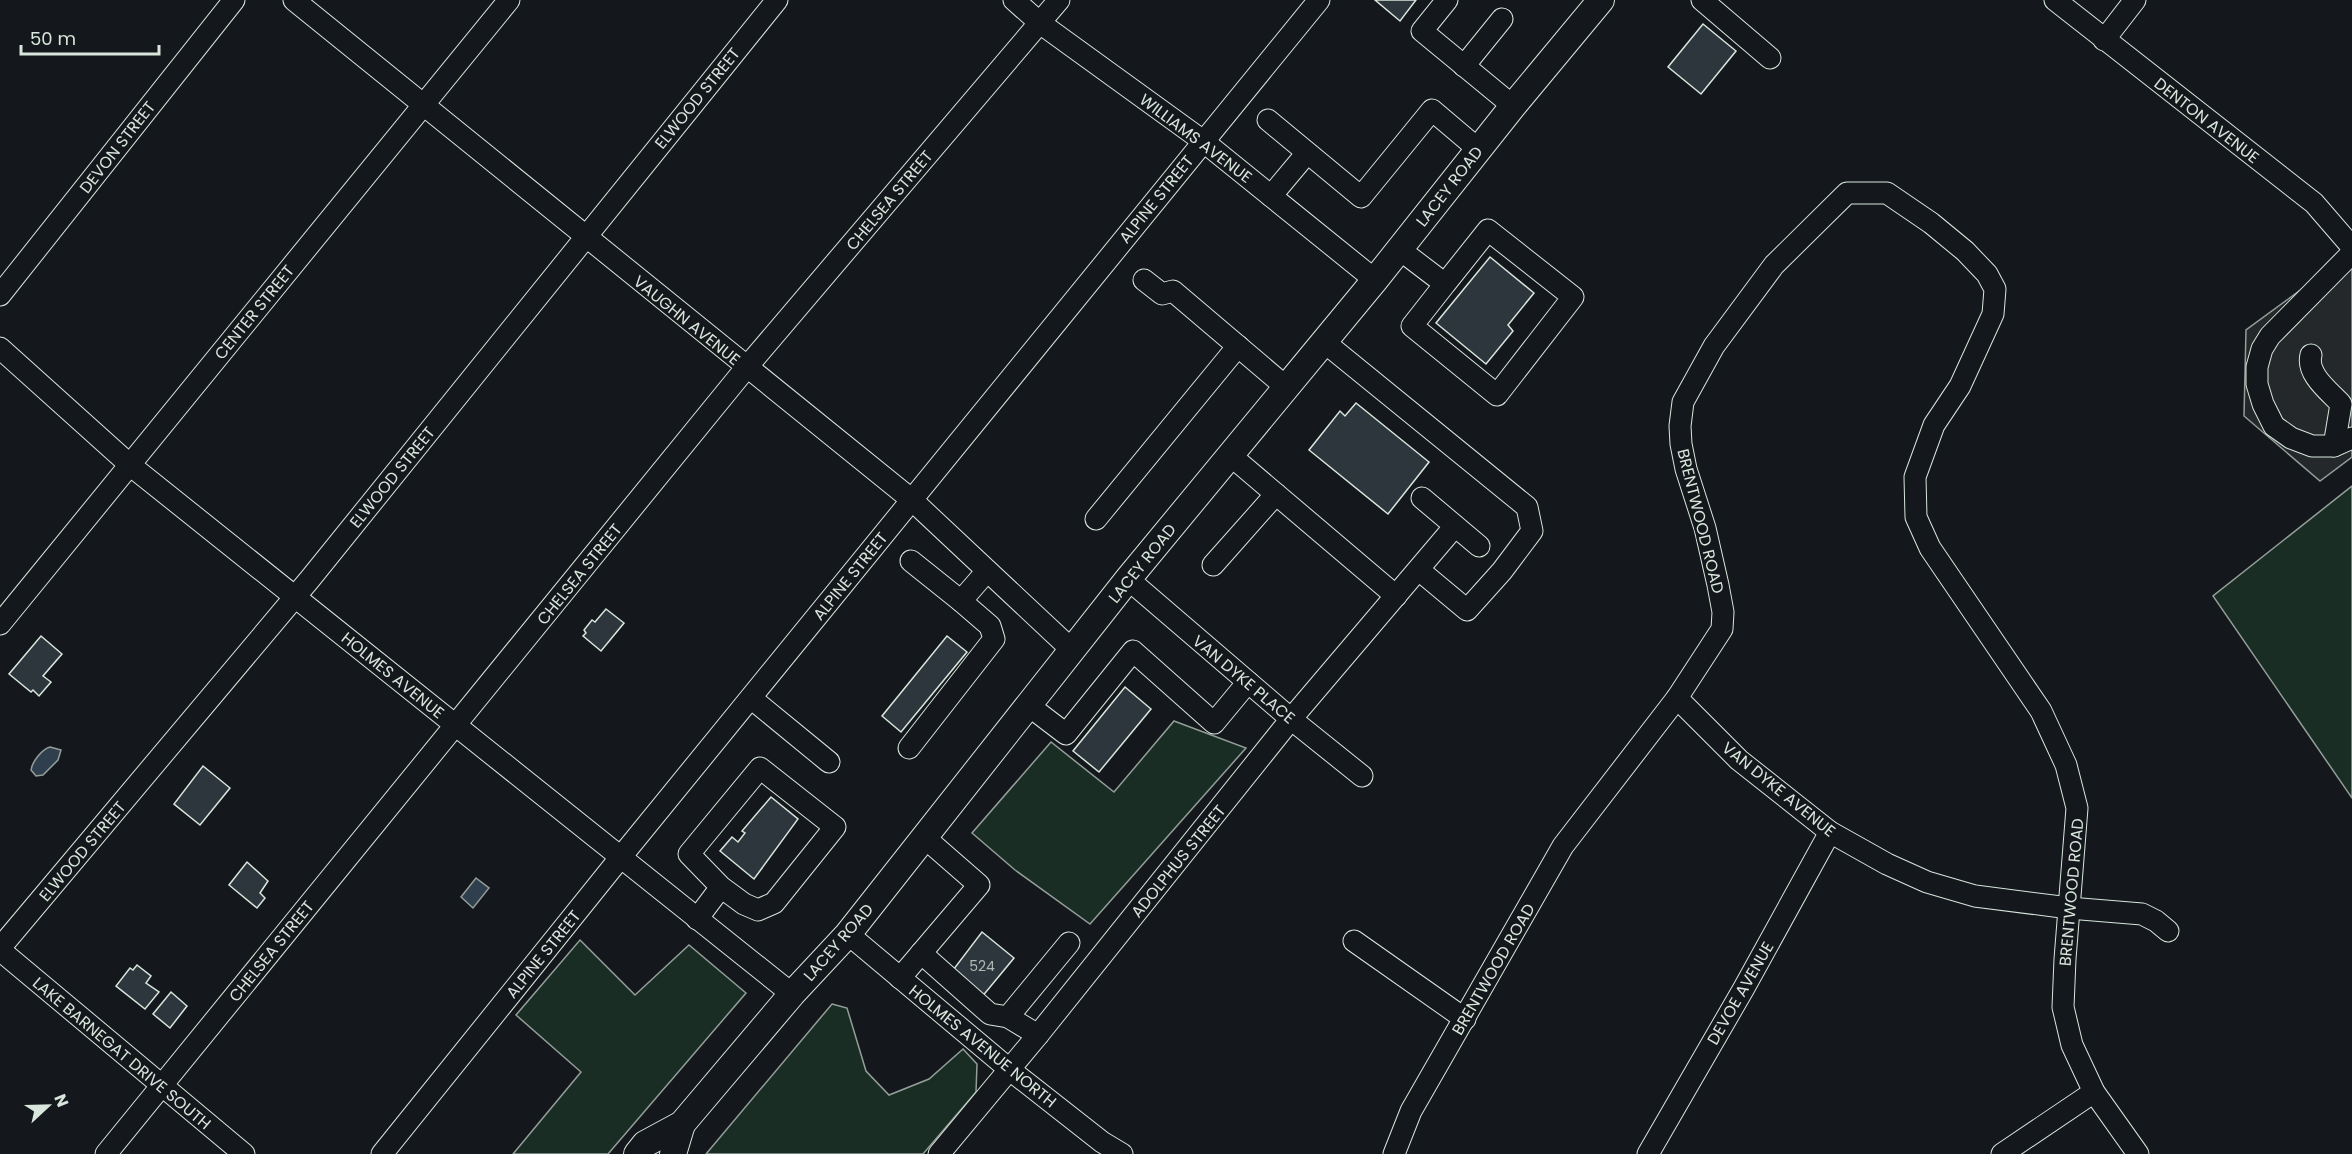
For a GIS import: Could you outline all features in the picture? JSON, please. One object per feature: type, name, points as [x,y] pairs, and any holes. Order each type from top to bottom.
[{"type":"main road","name":"LACEY ROAD","points":[[637,1154],[645,1144],[682,1124],[792,994],[848,934],[1128,579],[1375,280],[1600,0]]},
{"type":"main road","name":"LACEY ROAD","points":[[673,1154],[682,1124]]},
{"type":"street","name":"DEVON STREET","points":[[0,295],[234,0]]},
{"type":"street","name":"VAUGHN AVENUE","points":[[294,0],[584,237],[912,500],[1072,650]]},
{"type":"street","name":"CENTER STREET","points":[[0,624],[509,0]]},
{"type":"street","name":"ELWOOD STREET","points":[[0,949],[295,596],[777,0]]},
{"type":"street","name":"WILLIAMS AVENUE","points":[[1014,0],[1040,23],[1203,141],[1375,280]]},
{"type":"street","name":"CHELSEA STREET","points":[[106,1154],[746,368],[1059,0]]},
{"type":"street","name":"ALPINE STREET","points":[[382,1154],[620,858],[1319,0]]},
{"type":"street","points":[[1447,0],[1422,31],[1513,106]]},
{"type":"street","points":[[1702,0],[1770,58]]},
{"type":"street","name":"DENTON AVENUE","points":[[2055,0],[2314,203],[2352,247]]},
{"type":"street","points":[[2104,40],[2135,0]]},
{"type":"street","points":[[1464,66],[1502,19]]},
{"type":"street","points":[[1269,120],[1361,197],[1432,110],[1478,149]]},
{"type":"street","points":[[1271,196],[1307,153]]},
{"type":"street","name":"BRENTWOOD ROAD","points":[[1394,1154],[1411,1111],[1563,846],[1677,698],[1722,629],[1723,612],[1705,528],[1684,461],[1680,426],[1683,402],[1714,346],[1774,265],[1847,193],[1887,194],[1931,222],[1965,251],[1987,274],[1995,289],[1994,314],[1960,386],[1934,425],[1915,477],[1916,517],[1930,548],[2041,711],[2066,765],[2077,808],[2068,908],[2063,1007],[2072,1045],[2094,1092],[2138,1154]]},
{"type":"street","points":[[1488,230],[1574,297],[1497,395],[1412,326],[1445,284],[1488,230]]},
{"type":"street","points":[[1400,249],[1445,284]]},
{"type":"street","points":[[2311,355],[2309,362],[2312,372],[2341,404],[2343,442],[2312,446],[2291,438],[2274,426],[2263,404],[2257,367],[2262,350],[2270,336],[2352,253]]},
{"type":"street","points":[[1144,280],[1162,294],[1173,291],[1286,387]]},
{"type":"street","points":[[1323,341],[1527,507],[1532,531],[1502,571],[1467,610],[1419,570]]},
{"type":"street","points":[[1096,519],[1238,346]]},
{"type":"street","name":"HOLMES AVENUE","points":[[0,348],[130,465],[792,994]]},
{"type":"street","points":[[1230,455],[1396,596]]},
{"type":"street","points":[[1213,566],[1276,494]]},
{"type":"street","points":[[1422,498],[1479,546]]},
{"type":"street","name":"ADOLPHUS STREET","points":[[939,1154],[1038,1035],[1291,719],[1455,526]]},
{"type":"street","points":[[909,748],[994,639],[990,626],[911,561]]},
{"type":"street","points":[[961,601],[987,571]]},
{"type":"street","name":"VAN DYKE PLACE","points":[[1128,579],[1291,719],[1362,776]]},
{"type":"street","points":[[1028,705],[1066,734],[1133,651],[1214,723],[1248,682]]},
{"type":"street","points":[[751,698],[829,762]]},
{"type":"street","name":"VAN DYKE AVENUE","points":[[1677,698],[1739,760],[1830,832],[1887,864],[1927,882],[1975,896],[2068,908],[2142,914],[2156,921],[2168,931]]},
{"type":"street","points":[[760,768],[835,827],[774,903],[758,910],[744,904],[722,887],[689,854],[760,768]]},
{"type":"street","name":"DEVOE AVENUE","points":[[1648,1154],[1744,988],[1830,832]]},
{"type":"street","points":[[900,978],[979,885],[924,837]]},
{"type":"street","points":[[697,919],[722,887]]},
{"type":"street","name":"HOLMES AVENUE NORTH","points":[[848,934],[1009,1070],[1102,1142],[1122,1154]]},
{"type":"street","points":[[1354,941],[1465,1019]]},
{"type":"street","points":[[1008,1017],[1069,943]]},
{"type":"street","name":"LAKE BARNEGAT DRIVE SOUTH","points":[[0,949],[160,1086],[244,1154]]},
{"type":"street","points":[[921,953],[990,1014],[1008,1017],[1038,1035]]},
{"type":"street","points":[[2002,1154],[2094,1092]]},
{"type":"green space","points":[[2352,486],[2352,798],[2213,596]]},
{"type":"green space","points":[[1174,721],[1246,748],[1090,924],[1015,870],[972,833],[1051,742],[1114,792]]},
{"type":"green space","points":[[580,940],[635,995],[689,945],[746,993],[608,1154],[513,1154],[581,1072],[516,1015]]},
{"type":"green space","points":[[832,1004],[847,1008],[866,1071],[889,1095],[929,1079],[963,1049],[977,1064],[976,1092],[923,1154],[706,1154]]},
{"type":"shaded area","points":[[2352,252],[2352,457],[2320,481],[2244,416],[2246,330]]},
{"type":"water","points":[[50,747],[61,750],[58,760],[43,775],[36,776],[31,770],[33,763]]},
{"type":"water","points":[[476,878],[489,888],[473,908],[461,897]]},
{"type":"building","points":[[1375,0],[1416,0],[1400,21]]},
{"type":"building","points":[[1703,24],[1736,51],[1701,94],[1668,67]]},
{"type":"building","points":[[1490,257],[1534,293],[1508,325],[1513,331],[1486,364],[1436,323]]},
{"type":"building","points":[[1356,403],[1429,462],[1388,514],[1309,450],[1340,411],[1345,416]]},
{"type":"building","points":[[606,609],[624,623],[601,651],[583,636],[586,633],[584,630],[592,620],[595,622]]},
{"type":"building","points":[[41,636],[62,654],[43,676],[51,682],[39,696],[9,674]]},
{"type":"building","points":[[947,636],[967,652],[901,732],[882,716]]},
{"type":"building","points":[[1125,687],[1151,709],[1099,772],[1073,751]]},
{"type":"building","points":[[203,766],[230,788],[200,825],[174,804]]},
{"type":"building","points":[[771,797],[798,819],[754,879],[720,851],[732,837],[738,842],[745,833],[742,831]]},
{"type":"building","points":[[247,862],[268,881],[260,893],[265,898],[257,908],[229,885]]},
{"type":"building","points":[[982,932],[1014,958],[981,998],[950,974]]},
{"type":"building","points":[[137,965],[151,976],[146,983],[159,992],[145,1009],[116,986],[130,968],[133,970]]},
{"type":"building","points":[[171,992],[187,1006],[170,1028],[153,1014]]}]
